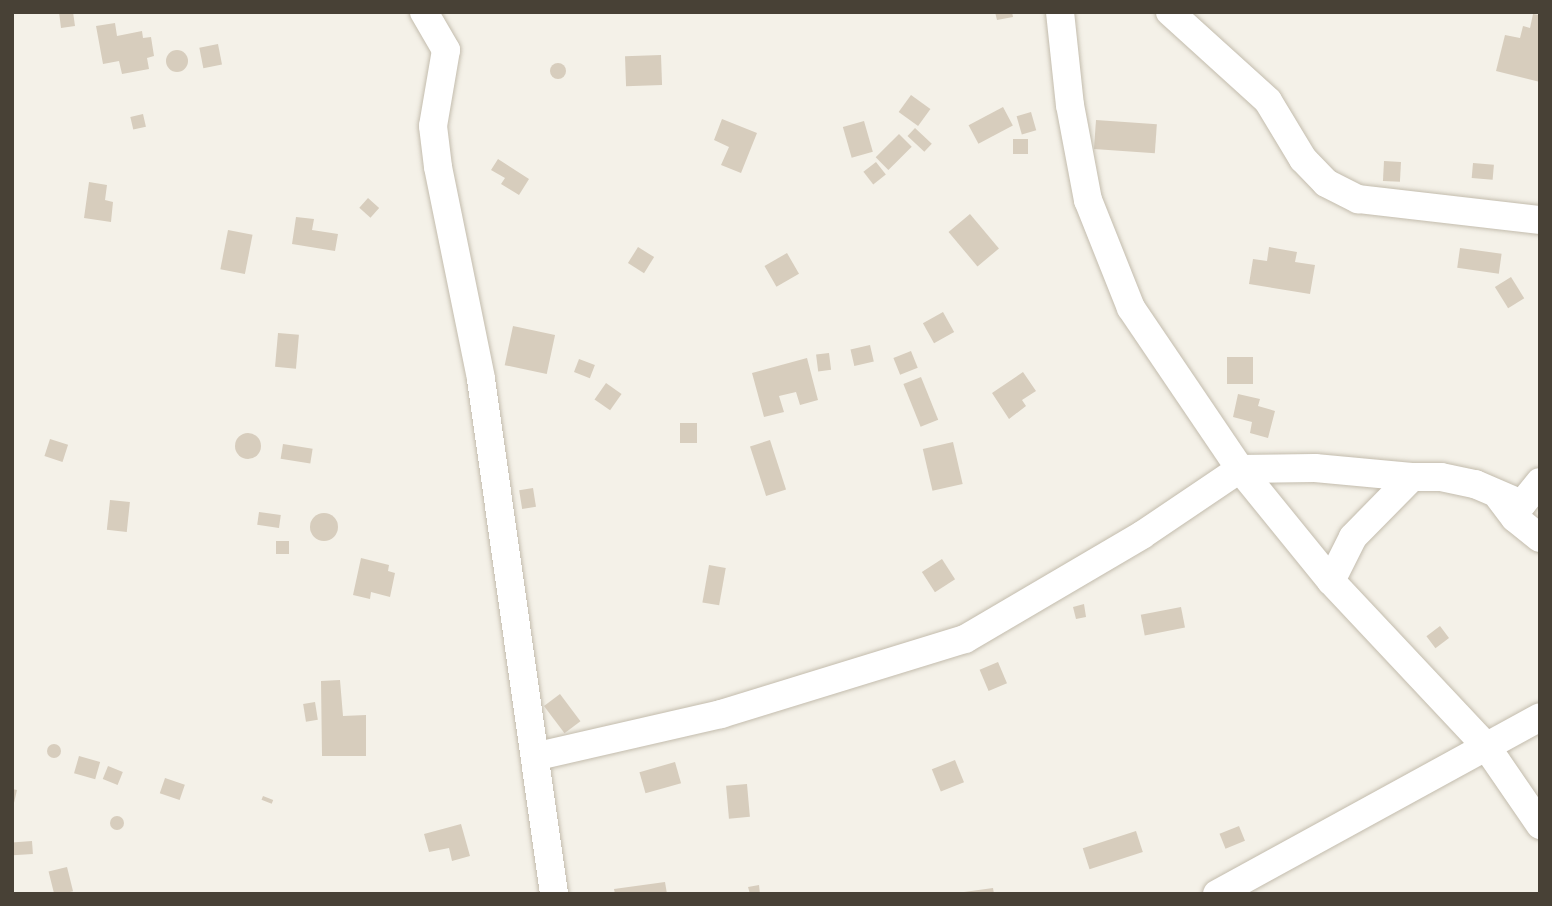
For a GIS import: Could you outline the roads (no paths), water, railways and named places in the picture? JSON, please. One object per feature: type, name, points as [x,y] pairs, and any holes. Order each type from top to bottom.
[{"type":"street","points":[[424,12],[441,34],[446,50],[433,126],[438,167],[478,365],[538,756],[554,894]]},
{"type":"street","points":[[1060,12],[1070,105],[1088,200],[1104,250],[1131,308],[1240,470],[1331,581],[1486,746],[1540,825]]},
{"type":"street","points":[[1170,12],[1268,101],[1303,159],[1326,183],[1358,199],[1540,220]]},
{"type":"street","points":[[538,756],[721,714],[965,639],[1086,570],[1240,470],[1338,468],[1412,477],[1441,477],[1475,484],[1499,497],[1522,504],[1540,482]]},
{"type":"street","points":[[1331,581],[1353,537],[1412,477]]},
{"type":"street","points":[[1499,497],[1515,518],[1540,538]]},
{"type":"street","points":[[1217,894],[1540,717]]}]
